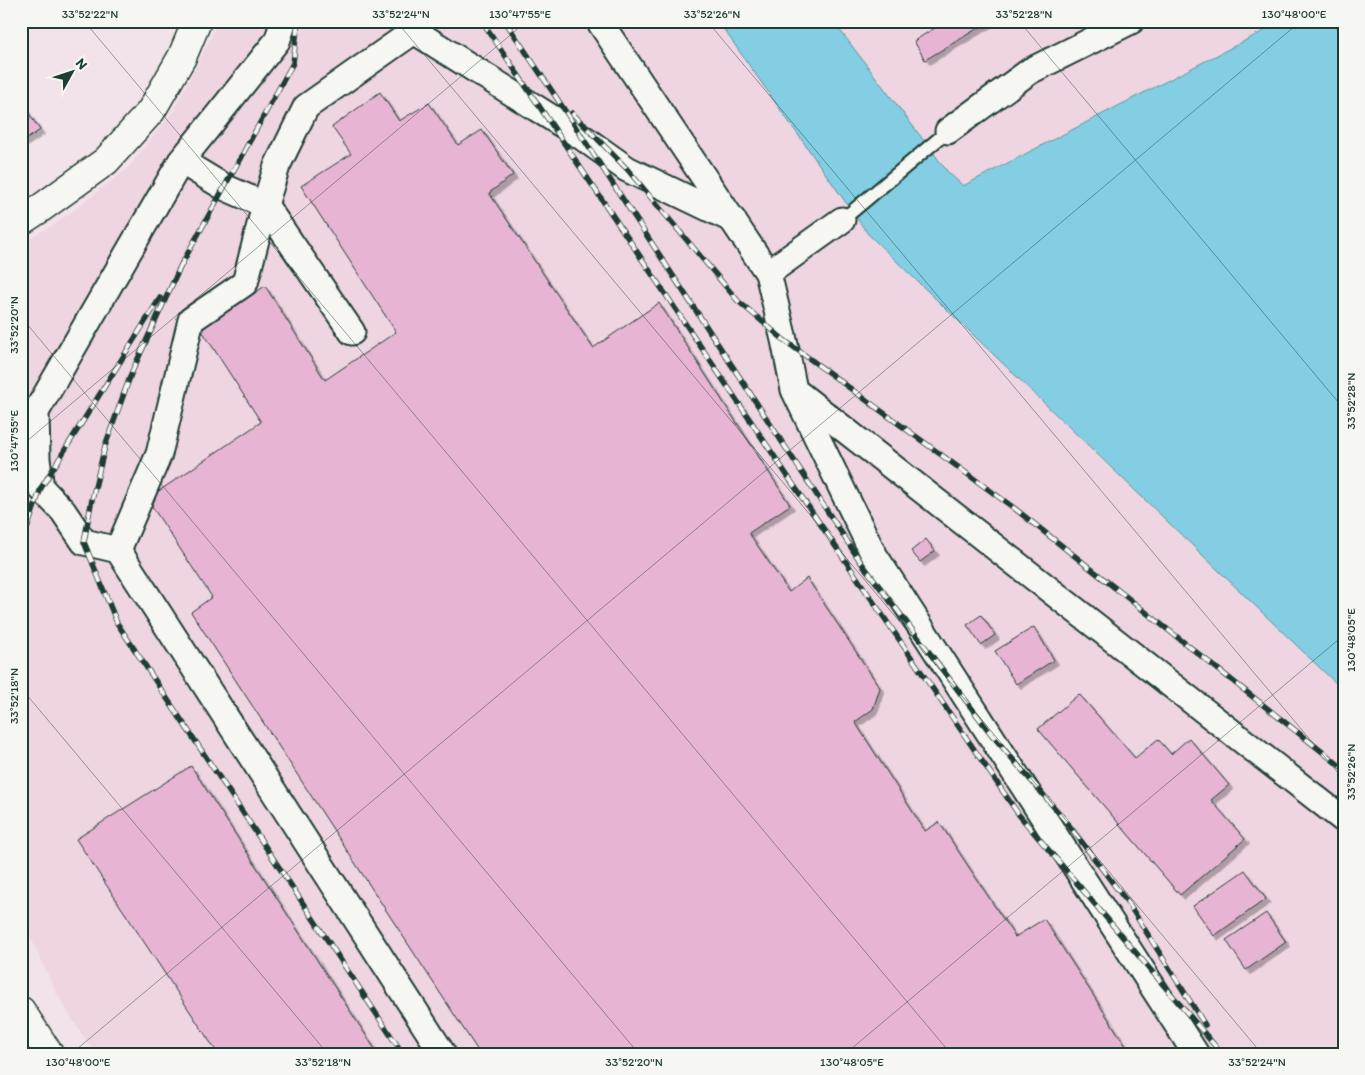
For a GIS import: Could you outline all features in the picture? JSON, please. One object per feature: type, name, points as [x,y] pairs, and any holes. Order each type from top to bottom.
[{"type":"street","points":[[21,221],[106,161],[151,111],[182,57],[197,21]]},
{"type":"street","points":[[284,21],[277,42],[180,161],[36,412],[37,459],[41,488],[63,511],[84,542],[118,550],[443,1054]]},
{"type":"street","points":[[599,21],[768,273],[794,390],[873,553],[1196,1054]]},
{"type":"street","points":[[948,131],[1030,71],[1131,21]]},
{"type":"street","points":[[118,550],[158,454],[191,320],[245,283],[277,166],[306,107],[414,31],[582,137],[627,169],[733,220]]},
{"type":"street","points":[[180,161],[224,187],[265,205],[352,332]]},
{"type":"street","points":[[768,273],[842,220]]},
{"type":"street","points":[[794,390],[1344,820]]},
{"type":"street","points":[[21,1011],[49,1054]]},
{"type":"lane","points":[[842,220],[948,131]]},
{"type":"shaded area","points":[[217,21],[1283,21],[963,186],[947,171],[868,235],[1344,691],[1344,1054],[95,1054],[58,996],[21,917],[21,244],[58,222],[127,169],[173,112],[210,39]]},
{"type":"water","points":[[718,21],[833,21],[947,171],[963,186],[1283,21],[1344,21],[1344,691],[868,234]]},
{"type":"building","points":[[946,21],[990,21],[925,60],[914,41]]},
{"type":"building","points":[[380,92],[399,121],[429,103],[458,145],[482,130],[513,175],[489,193],[593,348],[659,303],[790,505],[749,533],[789,592],[807,578],[880,688],[873,709],[855,722],[925,831],[939,822],[1015,937],[1044,919],[1131,1054],[480,1054],[191,612],[212,597],[147,499],[261,422],[201,329],[265,286],[325,380],[396,332],[301,186],[351,154],[332,127]]},
{"type":"building","points":[[21,102],[40,130],[21,143]]},
{"type":"building","points":[[926,539],[935,551],[920,562],[911,551]]},
{"type":"building","points":[[981,615],[995,635],[981,645],[967,625]]},
{"type":"building","points":[[1034,627],[1054,660],[1016,684],[995,651]]},
{"type":"building","points":[[1079,694],[1135,758],[1158,739],[1171,754],[1189,738],[1229,785],[1211,800],[1245,839],[1180,895],[1038,729]]},
{"type":"building","points":[[191,766],[378,1054],[218,1054],[76,839]]},
{"type":"building","points":[[1245,870],[1266,899],[1214,936],[1193,906]]},
{"type":"building","points":[[1266,913],[1286,942],[1246,970],[1226,940]]},
{"type":"railway","points":[[179,269],[293,63],[298,21]]},
{"type":"railway","points":[[482,21],[795,487],[1019,815],[1222,1054]]},
{"type":"railway","points":[[505,21],[860,561],[992,735],[1065,820],[1128,903],[1205,1025]]},
{"type":"railway","points":[[572,113],[627,169],[738,301],[784,340],[1014,508],[1344,769]]},
{"type":"railway","points":[[182,263],[131,374],[105,446],[84,542],[117,623],[403,1054]]},
{"type":"railway","points":[[21,546],[41,488],[160,298]]}]
